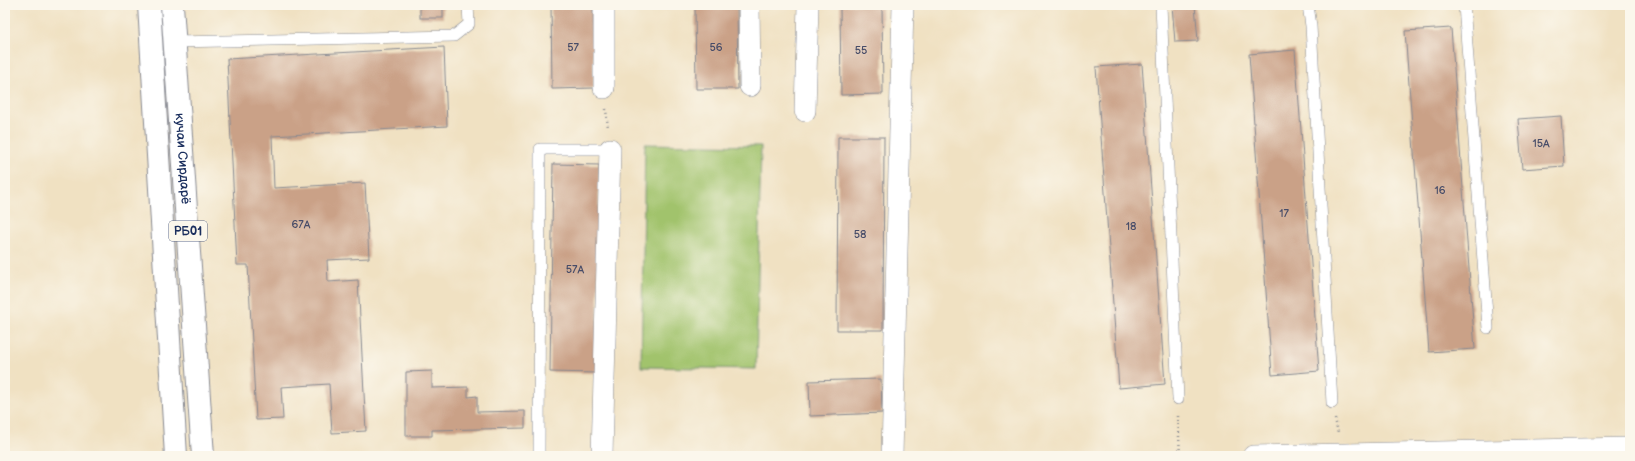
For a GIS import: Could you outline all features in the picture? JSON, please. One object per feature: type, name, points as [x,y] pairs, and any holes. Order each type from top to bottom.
[{"type":"highway","name":"РБ01","points":[[149,5],[176,456]]},
{"type":"highway","name":"кучаи Сирдарё","points":[[172,5],[203,456]]},
{"type":"street","points":[[604,5],[604,88]]},
{"type":"street","points":[[749,5],[750,86]]},
{"type":"street","points":[[805,111],[808,5]]},
{"type":"street","points":[[892,456],[903,5]]},
{"type":"street","points":[[602,456],[610,149]]},
{"type":"street","points":[[1253,456],[1630,448]]},
{"type":"lane","points":[[175,42],[454,36],[469,24],[468,5]]},
{"type":"lane","points":[[1161,5],[1178,399]]},
{"type":"lane","points":[[1308,5],[1312,26],[1332,403]]},
{"type":"lane","points":[[1464,5],[1488,328]]},
{"type":"lane","points":[[539,456],[540,149],[610,149]]},
{"type":"path","points":[[604,88],[610,149]]},
{"type":"path","points":[[1178,399],[1180,456]]},
{"type":"path","points":[[1332,403],[1341,454]]},
{"type":"green space","points":[[645,144],[761,146],[756,369],[641,367]]},
{"type":"building","points":[[420,5],[443,5],[443,18],[420,18]]},
{"type":"building","points":[[551,5],[593,5],[594,88],[552,89]]},
{"type":"building","points":[[695,5],[737,5],[738,89],[696,89]]},
{"type":"building","points":[[840,5],[882,5],[883,94],[841,95]]},
{"type":"building","points":[[1172,5],[1195,5],[1198,41],[1175,42]]},
{"type":"building","points":[[1451,28],[1475,349],[1429,352],[1405,31]]},
{"type":"building","points":[[444,47],[447,126],[272,136],[274,188],[365,183],[369,258],[327,260],[328,282],[358,280],[366,431],[332,433],[329,384],[281,387],[283,419],[256,420],[248,265],[237,265],[227,59]]},
{"type":"building","points":[[1295,50],[1319,371],[1272,375],[1249,54]]},
{"type":"building","points":[[1142,64],[1165,384],[1119,388],[1096,67]]},
{"type":"building","points":[[1561,116],[1564,166],[1522,169],[1518,119]]},
{"type":"building","points":[[838,137],[884,137],[883,330],[837,330]]},
{"type":"building","points":[[553,164],[599,165],[597,373],[550,372]]},
{"type":"building","points":[[432,371],[432,388],[468,387],[468,397],[477,396],[477,412],[525,411],[525,428],[432,430],[432,436],[406,436],[406,372]]},
{"type":"building","points":[[881,379],[882,413],[810,416],[809,381]]}]
